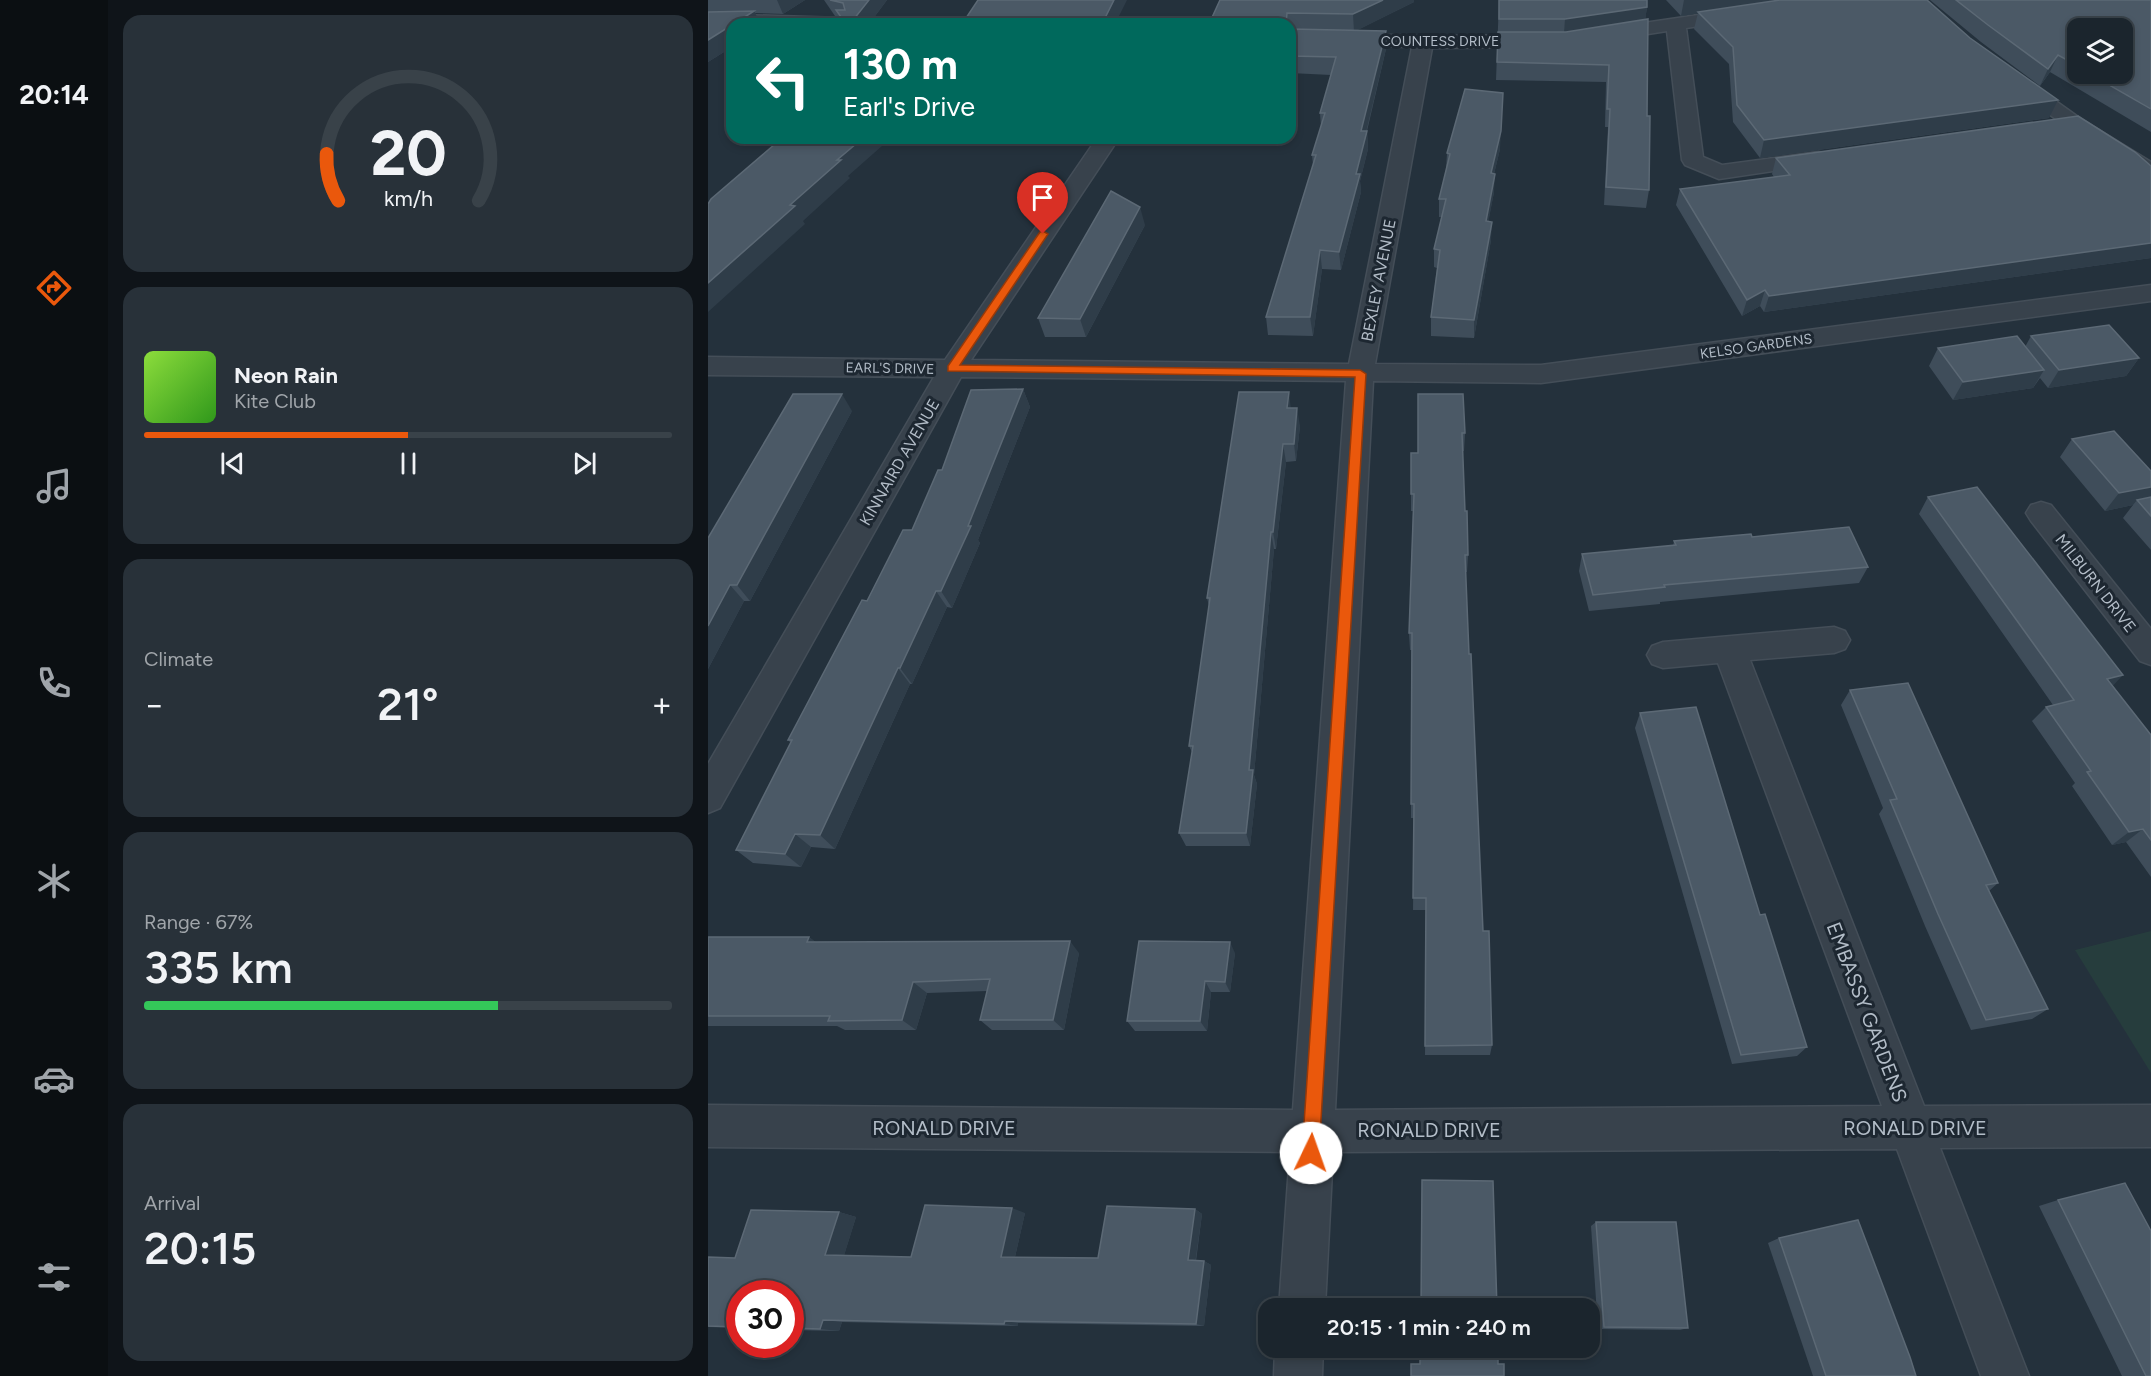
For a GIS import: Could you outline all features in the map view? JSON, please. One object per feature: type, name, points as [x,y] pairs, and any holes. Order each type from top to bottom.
[{"type":"street","points":[[773,18],[783,7]]},
{"type":"street","points":[[1586,37],[1758,12]]},
{"type":"street","points":[[708,20],[726,21]]},
{"type":"street","points":[[1676,24],[1693,160],[1719,172],[1838,156]]},
{"type":"street","name":"COUNTESS DRIVE","points":[[1296,38],[1423,42],[1564,41]]},
{"type":"street","name":"BEXLEY AVENUE","points":[[1303,1298],[1360,374],[1423,42]]},
{"type":"street","points":[[1999,69],[2074,123],[2151,171]]},
{"type":"street","points":[[2050,127],[2074,123]]},
{"type":"street","name":"KINNAIRD AVENUE","points":[[708,797],[952,369],[1104,144]]},
{"type":"street","name":"KELSO GARDENS","points":[[1360,374],[1541,374],[2151,293]]},
{"type":"street","name":"EARL'S DRIVE","points":[[708,366],[1360,374]]},
{"type":"street","name":"MILBURN DRIVE","points":[[2041,513],[2151,652]]},
{"type":"street","points":[[1663,655],[1834,640]]},
{"type":"street","name":"EMBASSY GARDENS","points":[[1729,649],[2005,1376]]},
{"type":"street","name":"RONALD DRIVE","points":[[708,1126],[1312,1131],[2151,1126]]},
{"type":"street","points":[[1298,1376],[1299,1358]]},
{"type":"green space","points":[[2151,931],[2151,1073],[2075,950]]},
{"type":"building","points":[[830,0],[869,0],[855,18],[842,18],[836,10],[845,10],[843,3]]},
{"type":"building","points":[[978,0],[1114,0],[1105,18],[966,18]]},
{"type":"building","points":[[1220,0],[1383,0],[1353,14],[1287,13],[1287,18],[1212,18]]},
{"type":"building","points":[[1499,0],[1647,0],[1647,7],[1565,19],[1499,19]]},
{"type":"building","points":[[1780,0],[1927,0],[1970,38],[2058,100],[1764,140],[1737,105],[1733,47],[1698,12]]},
{"type":"building","points":[[1956,0],[2151,0],[2151,109],[2107,84],[2133,84],[2133,18],[2067,18],[2067,60],[2058,55],[2048,69]]},
{"type":"building","points":[[754,11],[743,18],[726,18],[726,29],[708,40],[708,12]]},
{"type":"building","points":[[1648,19],[1649,190],[1606,187],[1610,109],[1607,109],[1609,65],[1497,62],[1498,32],[1566,32]]},
{"type":"building","points":[[1296,29],[1386,31],[1361,131],[1367,131],[1356,174],[1360,174],[1339,252],[1320,250],[1310,317],[1266,317],[1316,155],[1312,155],[1325,113],[1320,113],[1336,57],[1296,56]]},
{"type":"building","points":[[1465,89],[1503,93],[1501,131],[1491,173],[1495,174],[1486,221],[1492,222],[1474,320],[1431,317],[1440,250],[1434,249],[1446,199],[1439,199],[1450,154],[1447,153]]},
{"type":"building","points":[[2078,116],[2135,152],[2151,166],[2151,243],[1769,296],[1765,290],[1747,300],[1680,189],[1790,175],[1776,158]]},
{"type":"building","points":[[775,144],[856,144],[790,205],[795,206],[708,283],[708,204]]},
{"type":"building","points":[[1111,191],[1140,207],[1080,319],[1038,318]]},
{"type":"building","points":[[2109,325],[2139,358],[2059,370],[2031,336]]},
{"type":"building","points":[[2017,336],[2044,370],[1963,382],[1938,348]]},
{"type":"building","points":[[1023,389],[968,526],[971,526],[941,591],[936,591],[898,668],[820,835],[795,834],[785,854],[736,850],[792,740],[788,740],[862,600],[867,601],[903,530],[912,530],[938,470],[942,470],[971,390]]},
{"type":"building","points":[[1239,392],[1289,392],[1287,408],[1297,408],[1294,444],[1283,444],[1273,532],[1271,532],[1249,770],[1253,770],[1246,833],[1179,833],[1193,746],[1189,746],[1210,598],[1207,598]]},
{"type":"building","points":[[793,394],[842,394],[737,585],[730,585],[708,626],[708,538]]},
{"type":"building","points":[[1418,394],[1463,394],[1465,433],[1462,433],[1465,511],[1467,511],[1468,555],[1465,555],[1469,654],[1471,654],[1483,931],[1489,931],[1492,1045],[1425,1046],[1426,898],[1413,898],[1412,633],[1409,633],[1414,494],[1411,494],[1411,453],[1418,453]]},
{"type":"building","points":[[2114,431],[2151,471],[2151,487],[2119,493],[2072,439]]},
{"type":"building","points":[[1977,487],[2123,675],[2107,679],[2151,735],[2151,840],[2143,829],[2129,832],[2087,772],[2091,771],[2046,707],[2074,700],[1928,497]]},
{"type":"building","points":[[2151,497],[2151,516],[2137,500]]},
{"type":"building","points":[[1849,527],[1868,567],[1664,585],[1665,587],[1593,595],[1582,554],[1676,545],[1674,541],[1751,534],[1752,537]]},
{"type":"building","points":[[1908,683],[1998,883],[1986,885],[2048,1009],[1986,1020],[1938,914],[1890,800],[1897,799],[1850,690]]},
{"type":"building","points":[[1696,707],[1760,915],[1765,914],[1807,1047],[1741,1055],[1640,713]]},
{"type":"building","points":[[708,937],[809,937],[807,942],[1070,941],[1053,1020],[980,1020],[990,979],[913,982],[902,1020],[828,1021],[830,1016],[708,1016]]},
{"type":"building","points":[[1139,941],[1230,942],[1225,982],[1205,981],[1200,1021],[1127,1021]]},
{"type":"building","points":[[1422,1180],[1493,1181],[1497,1298],[1421,1298]]},
{"type":"building","points":[[2125,1183],[2151,1231],[2151,1376],[2146,1376],[2058,1200]]},
{"type":"building","points":[[925,1205],[1012,1208],[1001,1257],[1098,1258],[1107,1206],[1195,1209],[1188,1260],[1204,1261],[1196,1324],[1005,1321],[1004,1324],[823,1320],[820,1329],[804,1328],[804,1280],[726,1280],[726,1327],[708,1326],[708,1257],[735,1258],[751,1210],[839,1212],[825,1255],[911,1257]]},
{"type":"building","points":[[1858,1220],[1916,1376],[1826,1376],[1779,1238]]},
{"type":"building","points":[[1596,1222],[1676,1222],[1688,1328],[1604,1327]]},
{"type":"building","points":[[1420,1358],[1498,1358],[1498,1364],[1504,1364],[1504,1376],[1411,1376],[1411,1364],[1420,1364]]},
{"type":"route","points":[[1043,234],[952,369],[1360,374],[1311,1153]]}]
